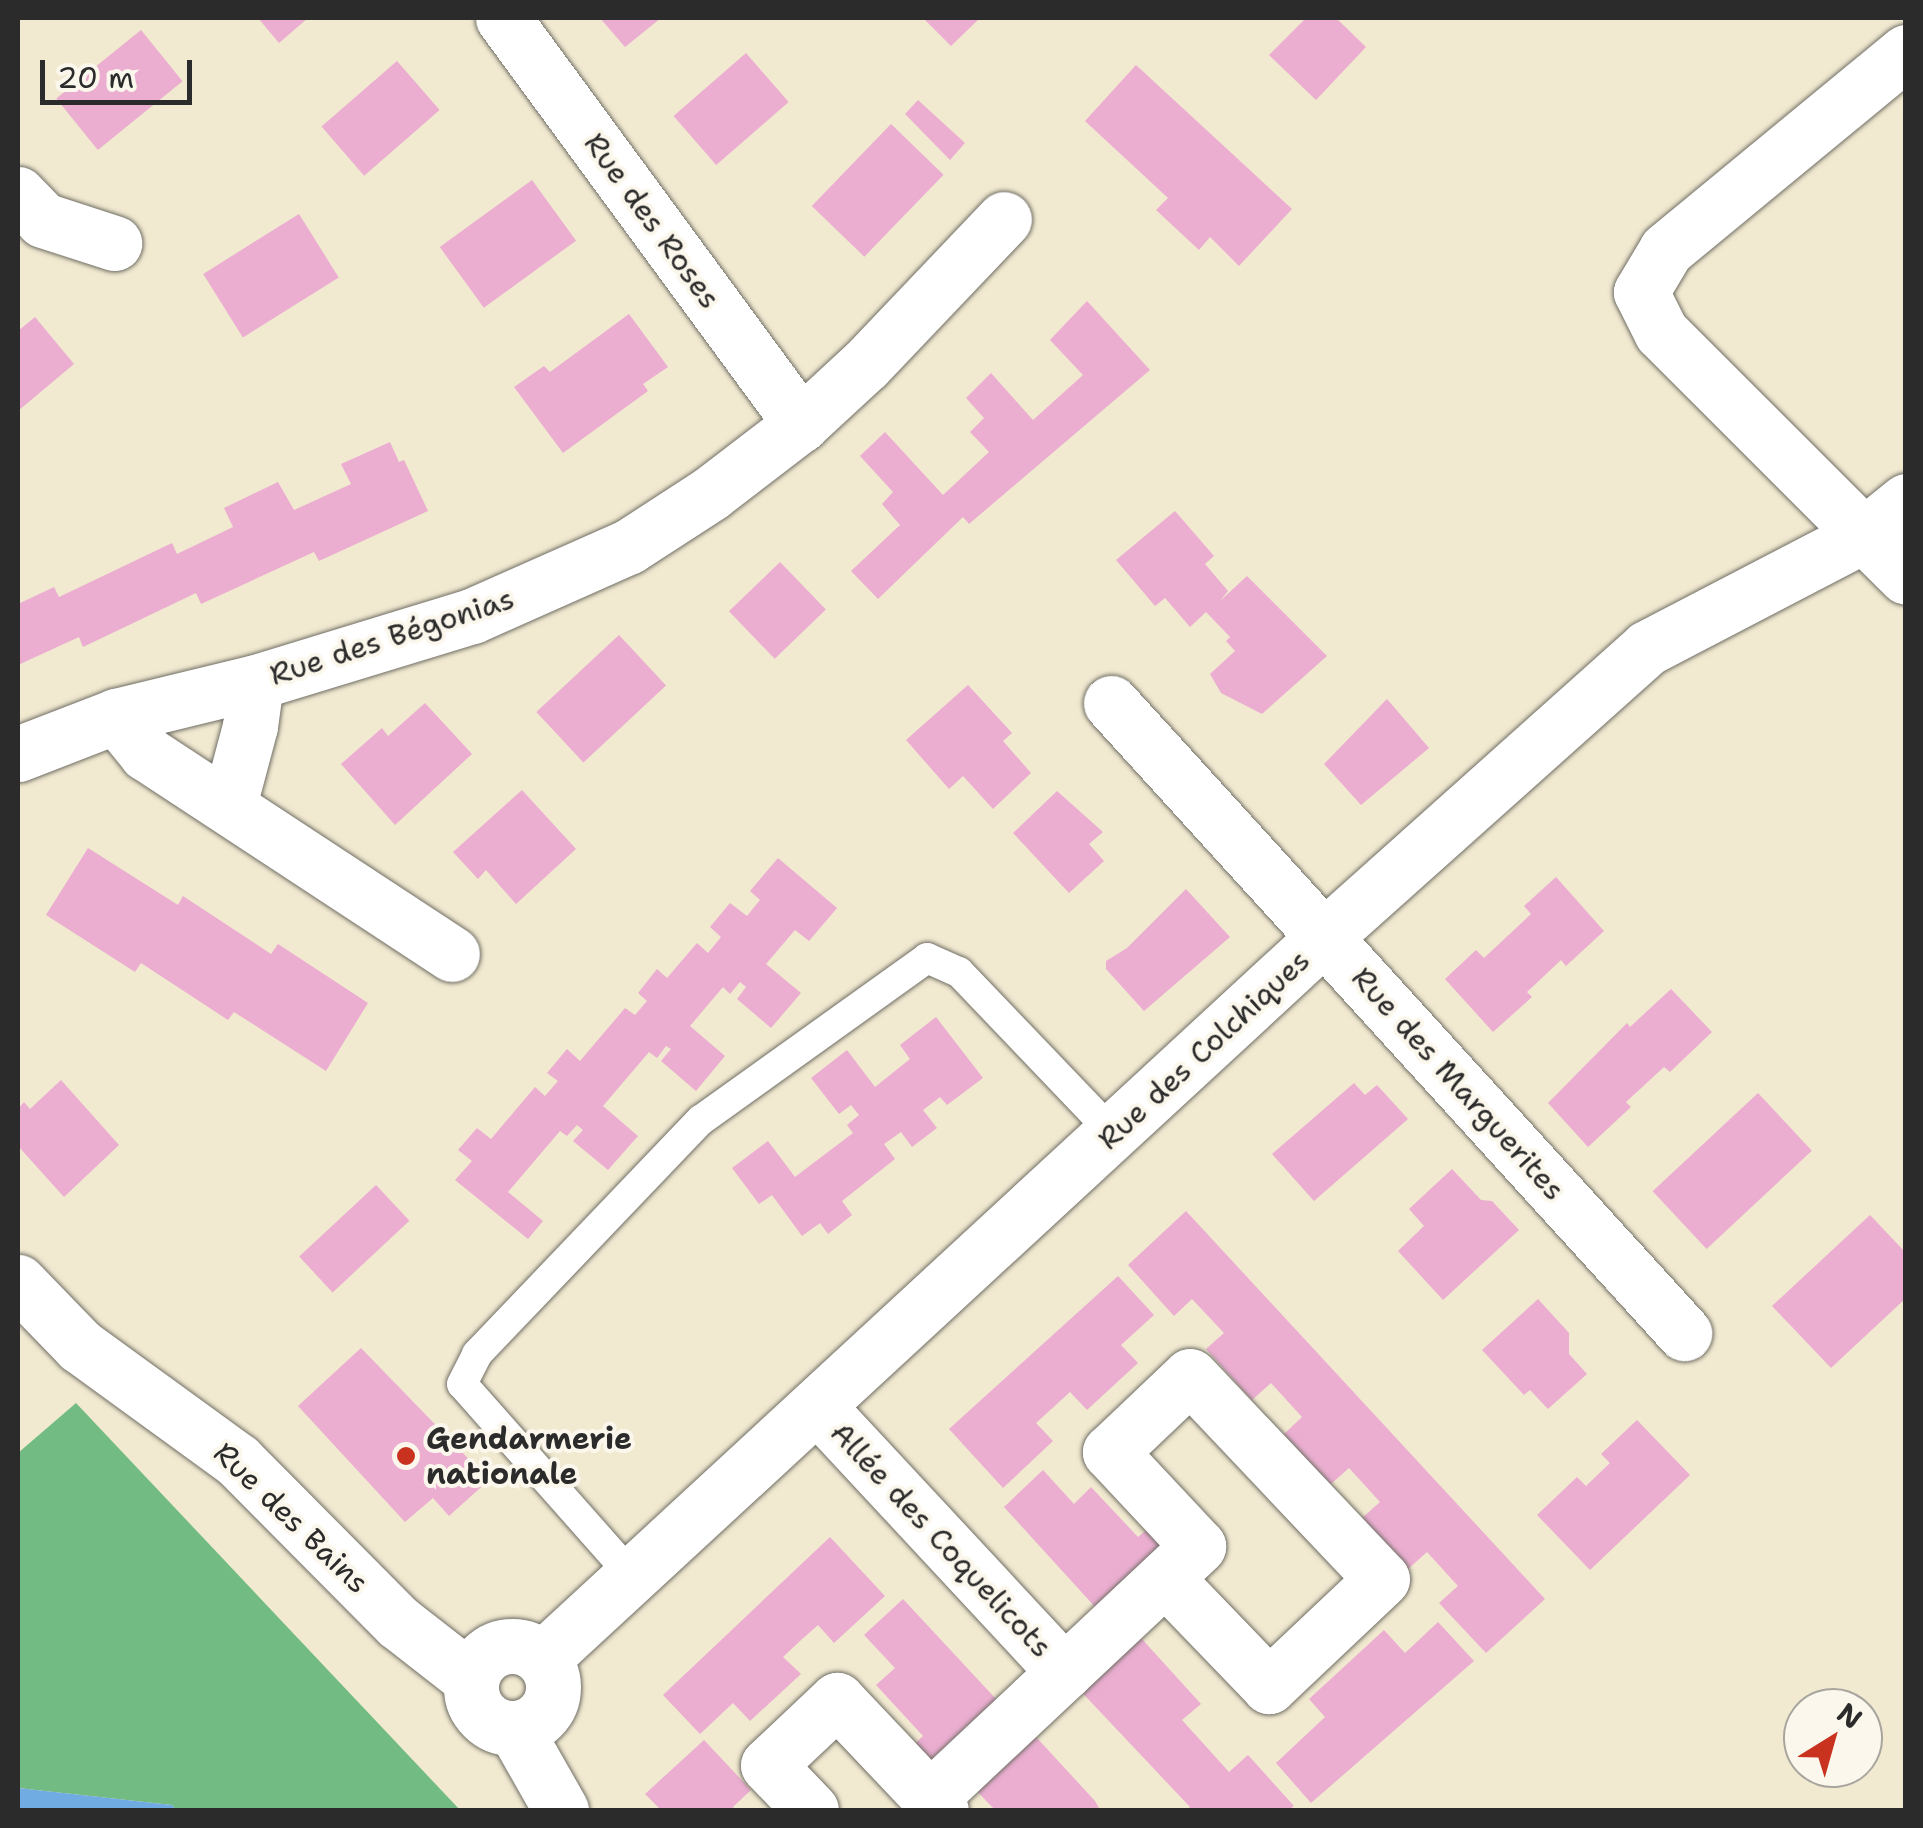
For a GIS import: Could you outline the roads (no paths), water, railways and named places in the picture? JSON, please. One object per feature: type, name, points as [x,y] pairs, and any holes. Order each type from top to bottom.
[{"type":"street","name":"Rue des Roses","points":[[503,18],[801,424]]},
{"type":"street","points":[[1906,52],[1666,250],[1641,292],[1662,332],[1906,577]]},
{"type":"street","points":[[18,194],[44,220],[114,243]]},
{"type":"street","name":"Rue des Bégonias","points":[[18,754],[116,716],[256,682],[472,616],[628,547],[712,492],[801,424],[866,364],[1004,219]]},
{"type":"street","name":"Rue des Colchiques","points":[[544,1657],[1115,1135],[1324,937],[1647,648],[1864,535],[1906,501]]},
{"type":"street","points":[[229,805],[250,726],[256,682]]},
{"type":"street","name":"Rue des Marguerites","points":[[1111,703],[1684,1333]]},
{"type":"street","points":[[116,716],[146,753],[452,954]]},
{"type":"street","name":"Rue des Bains","points":[[18,1282],[80,1346],[238,1461],[398,1622],[471,1679]]},
{"type":"street","name":"Allée des Coquelicots","points":[[811,1810],[768,1765],[838,1700],[935,1804],[1064,1672],[1198,1546],[1110,1452],[1190,1376],[1382,1579],[1269,1686],[1166,1578]]},
{"type":"street","name":"Allée des Coquelicots","points":[[818,1407],[1064,1672]]},
{"type":"street","points":[[506,1646],[544,1657],[553,1693],[546,1712],[529,1725],[515,1728],[488,1721],[476,1709],[471,1679],[480,1660],[506,1646]]},
{"type":"street","points":[[515,1728],[561,1810]]},
{"type":"lane","points":[[632,1576],[462,1384],[478,1354],[701,1120],[927,958],[958,972],[1115,1135]]},
{"type":"water","points":[[18,1788],[172,1805],[176,1810],[18,1810]]},
{"type":"place","name":"Gendarmerie nationale","points":[[406,1456]]}]
